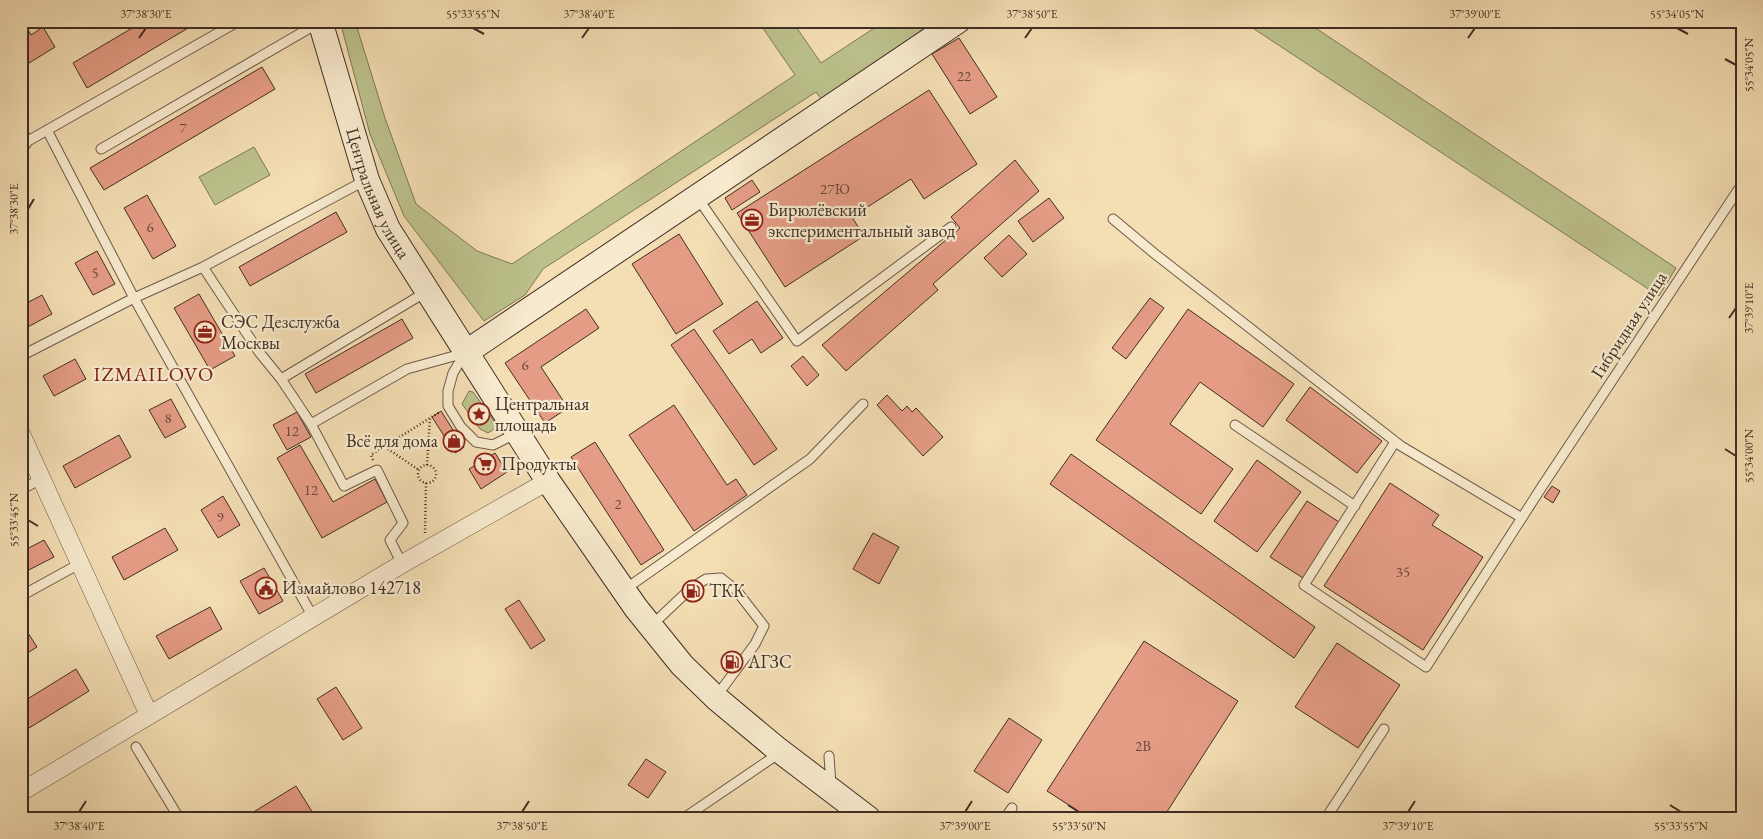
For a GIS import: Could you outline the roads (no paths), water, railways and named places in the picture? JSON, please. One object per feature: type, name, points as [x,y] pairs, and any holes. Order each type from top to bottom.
[{"type":"street","points":[[465,353],[958,21]]},
{"type":"street","name":"Центральная улица","points":[[320,22],[367,180],[388,229],[426,292],[548,481],[623,590],[650,627],[682,665],[716,698],[781,752],[868,818]]},
{"type":"street","points":[[21,434],[43,478],[149,715]]},
{"type":"street","points":[[21,792],[402,564],[548,481]]},
{"type":"lane","points":[[21,151],[28,141],[239,21]]},
{"type":"lane","points":[[101,149],[320,22]]},
{"type":"lane","points":[[22,130],[28,141]]},
{"type":"lane","points":[[47,130],[134,298],[313,618]]},
{"type":"lane","points":[[21,356],[134,298],[203,267],[367,180]]},
{"type":"lane","name":"Гибридная улица","points":[[1354,506],[1304,586],[1426,667],[1543,485],[1742,184]]},
{"type":"lane","points":[[697,197],[797,341],[951,227]]},
{"type":"lane","points":[[1113,219],[1395,442],[1522,518]]},
{"type":"lane","points":[[203,267],[258,352],[281,379],[311,424],[344,486],[377,470],[404,523],[390,540],[402,564]]},
{"type":"lane","points":[[281,379],[426,292]]},
{"type":"lane","points":[[465,353],[453,373],[448,391],[448,406],[461,427],[476,442],[493,445],[517,433]]},
{"type":"lane","points":[[311,424],[407,369],[465,353]]},
{"type":"lane","points":[[623,590],[810,459],[863,404]]},
{"type":"lane","points":[[1235,425],[1354,506],[1395,442]]},
{"type":"lane","points":[[21,490],[43,478]]},
{"type":"lane","points":[[21,596],[81,563]]},
{"type":"lane","points":[[650,627],[690,589],[706,579],[721,578],[736,590],[764,626],[755,644],[716,698]]},
{"type":"lane","points":[[1326,818],[1384,729]]},
{"type":"lane","points":[[136,747],[179,818]]},
{"type":"lane","points":[[684,818],[781,752]]},
{"type":"lane","points":[[829,756],[831,790]]},
{"type":"lane","points":[[1005,818],[1012,808]]},
{"type":"place","name":"Бирюлёвский экспериментальный завод","points":[[752,220]]},
{"type":"place","name":"СЭС Дезслужба Москвы","points":[[205,332]]},
{"type":"place","name":"Центральная площадь","points":[[479,414]]},
{"type":"place","name":"Всё для дома","points":[[454,441]]},
{"type":"place","name":"Продукты","points":[[485,464]]},
{"type":"place","name":"Измайлово 142718","points":[[266,588]]},
{"type":"place","name":"ТКК","points":[[693,591]]},
{"type":"place","name":"АГЗС","points":[[732,662]]},
{"type":"district","name":"IZMAILOVO","points":[[154,374]]}]
